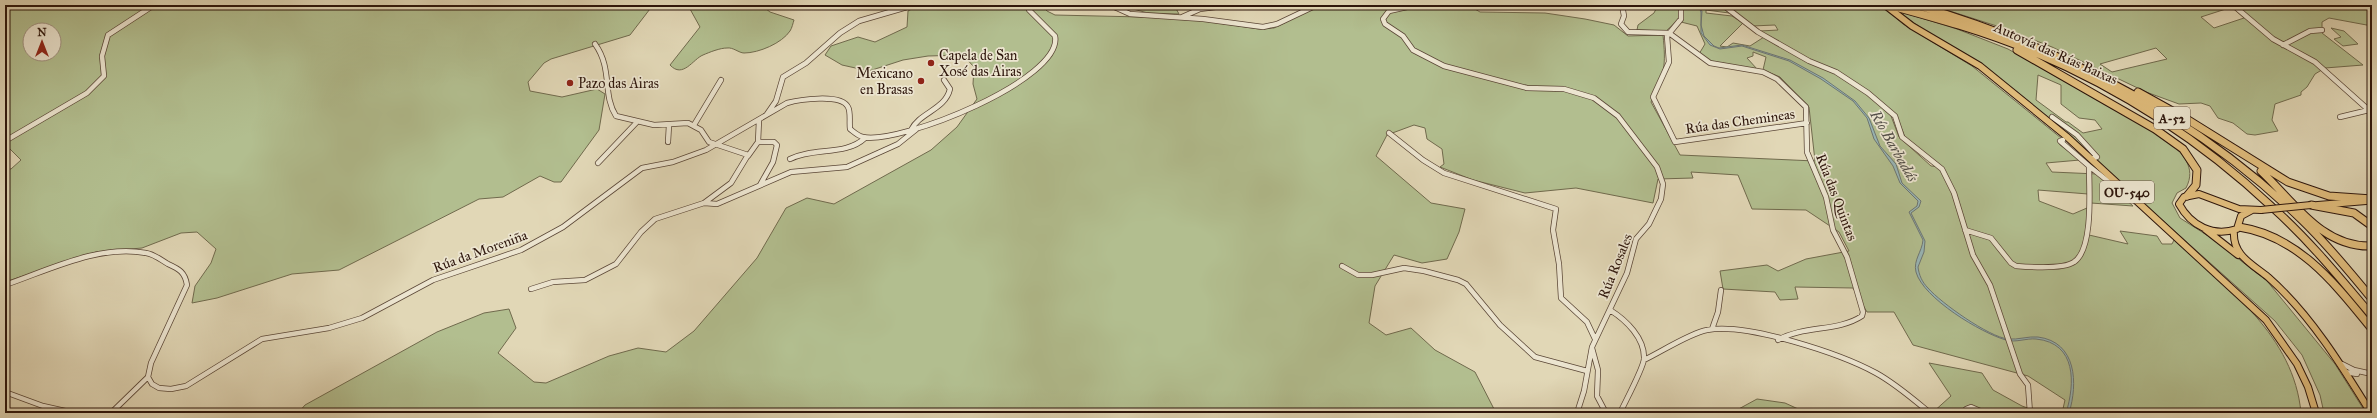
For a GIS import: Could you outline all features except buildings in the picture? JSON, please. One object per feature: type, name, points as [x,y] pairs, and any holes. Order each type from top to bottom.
[{"type":"highway","name":"Autovía das Rías Baixas","points":[[1888,5],[1978,31],[2035,53],[2110,89],[2164,121],[2205,149],[2250,185],[2283,215],[2346,282],[2372,316]]},
{"type":"highway","name":"Autovía das Rías Baixas","points":[[1916,5],[1992,29],[2042,49],[2103,78],[2159,110],[2231,159],[2293,211],[2344,265],[2372,299]]},
{"type":"highway","points":[[1926,8],[1982,23],[2058,54],[2156,101],[2215,136],[2269,172],[2307,190],[2329,196],[2372,200]]},
{"type":"highway","points":[[1978,31],[2016,49],[2170,139],[2183,149],[2197,170],[2196,185],[2187,196]]},
{"type":"highway","points":[[2215,136],[2262,172],[2328,235],[2350,246],[2372,246]]},
{"type":"highway","points":[[2311,205],[2354,213],[2372,226]]},
{"type":"highway","points":[[2236,229],[2269,232],[2294,247],[2349,301],[2372,330]]},
{"type":"main road","name":"OU-540","points":[[1885,5],[1893,13],[1980,66],[2091,159],[2266,320],[2285,342],[2299,366],[2307,381],[2316,413]]},
{"type":"main road","points":[[2371,413],[2336,359],[2280,288],[2251,264],[2203,228],[2187,218],[2179,204],[2182,199],[2187,196],[2203,196],[2238,209],[2252,210],[2372,200]]},
{"type":"main road","points":[[2251,264],[2235,248],[2236,229],[2241,216],[2252,210]]},
{"type":"main road","points":[[2203,228],[2215,231],[2236,229]]},
{"type":"street","points":[[5,141],[87,93],[104,76],[102,56],[108,36],[154,5]]},
{"type":"street","points":[[766,116],[776,101],[783,77],[816,55],[840,33],[870,16],[886,14],[914,5]]},
{"type":"street","points":[[790,159],[808,152],[842,148],[859,143],[865,138],[881,137],[918,128],[946,119],[1012,88],[1044,62],[1054,51],[1057,42],[1054,32],[1034,17],[1029,10],[1030,5]]},
{"type":"street","points":[[1110,5],[1130,14],[1182,17],[1263,27],[1277,24],[1317,5]]},
{"type":"street","points":[[1182,17],[1198,7],[1221,8],[1231,5]]},
{"type":"street","name":"Rúa Rosales","points":[[1416,5],[1389,11],[1383,19],[1385,24],[1403,36],[1413,50],[1444,66],[1487,78],[1532,88],[1574,90],[1589,96],[1618,116],[1651,157],[1663,184],[1659,205],[1649,224],[1636,239],[1627,273],[1592,347],[1577,413]]},
{"type":"street","points":[[1622,5],[1624,16],[1621,24],[1628,32],[1669,33],[1680,19],[1681,5]]},
{"type":"street","points":[[1723,5],[1758,32],[1809,60],[1836,72],[1868,93],[1894,116],[1902,137],[1942,169],[1954,193],[1959,214],[1973,255],[1990,285],[2010,340],[2020,374],[2028,385],[2030,413]]},
{"type":"street","points":[[2233,5],[2256,26],[2284,45],[2315,62],[2371,112]]},
{"type":"street","points":[[2284,45],[2310,31],[2322,30]]},
{"type":"street","name":"Rúa das Quintas","points":[[1669,33],[1677,37],[1696,54],[1710,63],[1763,72],[1777,79],[1806,107],[1807,152],[1828,202],[1833,230],[1847,257],[1863,312],[1862,316],[1853,322],[1790,333],[1778,340]]},
{"type":"street","name":"Rúa das Chemineas","points":[[1669,33],[1667,36],[1670,58],[1668,67],[1654,89],[1653,97],[1655,105],[1675,142],[1807,123]]},
{"type":"street","points":[[595,44],[604,57],[608,70],[613,112],[619,118],[637,122],[669,125],[683,122],[694,125],[701,130],[707,140],[736,149],[748,156]]},
{"type":"street","points":[[694,125],[721,80]]},
{"type":"street","points":[[911,130],[914,123],[936,108],[949,93],[950,89],[944,80]]},
{"type":"street","name":"Rúa da Moreniña","points":[[148,378],[152,384],[159,388],[171,389],[186,386],[262,339],[329,328],[362,318],[433,280],[499,259],[542,239],[563,227],[642,168],[685,158],[718,144],[794,101],[834,100],[847,105],[850,129],[855,134],[865,138]]},
{"type":"street","points":[[2340,117],[2371,112]]},
{"type":"street","points":[[2052,117],[2069,127],[2074,137],[2087,143],[2097,157],[2091,159]]},
{"type":"street","points":[[704,204],[731,183],[758,142],[759,120]]},
{"type":"street","points":[[598,163],[637,122]]},
{"type":"street","points":[[668,142],[667,132],[669,125]]},
{"type":"street","points":[[531,289],[553,282],[586,280],[608,270],[616,264],[641,232],[655,219],[704,204],[717,204],[796,170],[847,167],[898,144],[918,128]]},
{"type":"street","points":[[1389,133],[1423,160],[1444,173],[1557,210],[1553,230],[1560,264],[1561,298],[1564,304],[1588,322],[1596,339]]},
{"type":"street","points":[[2063,140],[2060,141],[2089,166],[2123,193],[2128,193]]},
{"type":"street","points":[[758,142],[770,142],[777,144],[773,162],[760,185]]},
{"type":"street","points":[[1965,230],[1991,238],[2011,263],[2016,266],[2074,262],[2083,252],[2086,245],[2091,194],[2089,166]]},
{"type":"street","points":[[5,285],[89,256],[130,251],[148,253],[181,270],[187,276],[187,285],[151,363],[148,378],[111,413]]},
{"type":"street","points":[[1342,266],[1359,276],[1373,276],[1402,268],[1463,282],[1500,325],[1535,357],[1587,372]]},
{"type":"street","points":[[1712,329],[1718,312],[1721,290]]},
{"type":"street","points":[[1610,310],[1624,319],[1639,340],[1642,346],[1644,360],[1620,413]]},
{"type":"street","points":[[1644,360],[1712,329],[1739,331],[1778,340],[1856,364],[1890,382],[1930,413]]},
{"type":"street","points":[[1592,347],[1598,370],[1597,396],[1606,413]]},
{"type":"street","points":[[2336,359],[2355,372]]},
{"type":"street","points":[[2345,372],[2372,374]]},
{"type":"street","points":[[2354,385],[2353,378],[2355,372]]},
{"type":"street","points":[[5,392],[43,406],[74,413]]},
{"type":"street","points":[[1966,413],[1966,409],[1971,407],[1985,413]]},
{"type":"green space","points":[[5,5],[653,5],[630,35],[551,59],[544,63],[528,82],[530,91],[562,97],[597,89],[605,94],[599,130],[561,182],[554,182],[540,176],[503,197],[479,199],[339,270],[292,274],[217,298],[192,303],[195,286],[211,263],[216,249],[197,232],[181,233],[142,248],[96,252],[5,282],[5,169],[11,169],[21,160],[5,144]]},
{"type":"green space","points":[[692,5],[761,5],[770,12],[794,20],[791,30],[782,40],[770,46],[750,53],[744,53],[729,48],[718,49],[699,57],[688,67],[679,70],[670,65],[700,27],[690,9]]},
{"type":"green space","points":[[919,5],[1042,5],[1047,11],[1055,15],[1185,18],[1259,29],[1274,28],[1320,5],[1468,5],[1480,12],[1545,13],[1585,19],[1614,25],[1628,36],[1663,35],[1664,62],[1662,77],[1651,102],[1680,155],[1815,161],[1809,107],[1780,77],[1763,70],[1766,57],[1753,52],[1753,56],[1747,58],[1757,69],[1711,62],[1699,54],[1705,44],[1697,26],[1677,21],[1666,31],[1637,30],[1638,25],[1654,13],[1657,7],[1653,5],[1720,5],[1729,13],[1706,10],[1706,13],[1732,16],[1743,23],[1720,46],[1727,47],[1733,43],[1750,46],[1764,37],[1835,73],[1866,93],[1891,116],[1899,137],[1931,166],[1942,167],[1905,137],[1896,115],[1841,73],[1808,59],[1760,31],[1778,30],[1775,25],[1752,26],[1724,5],[1882,5],[1903,24],[1972,66],[2061,138],[2058,141],[2060,145],[2080,160],[2046,163],[2052,172],[2097,174],[2133,206],[2091,203],[2088,194],[2038,190],[2039,201],[2073,214],[2087,208],[2091,209],[2089,235],[2128,244],[2120,231],[2157,236],[2162,244],[2172,244],[2174,240],[2216,276],[2255,316],[2272,337],[2286,360],[2296,385],[2301,413],[2062,413],[2065,400],[2028,376],[1913,345],[1894,312],[1867,312],[1853,288],[1795,287],[1798,299],[1780,300],[1775,292],[1723,289],[1720,271],[1767,265],[1778,271],[1806,259],[1849,251],[1839,232],[1806,210],[1752,209],[1738,175],[1691,172],[1693,178],[1658,179],[1653,203],[1576,188],[1525,193],[1473,180],[1440,167],[1444,164],[1442,149],[1427,139],[1425,128],[1414,125],[1387,135],[1376,156],[1431,203],[1465,209],[1459,232],[1447,259],[1422,263],[1394,255],[1375,286],[1369,323],[1386,335],[1411,328],[1435,350],[1475,372],[1494,409],[1491,413],[298,413],[305,405],[437,332],[484,313],[509,309],[516,328],[498,353],[534,382],[546,383],[609,356],[638,348],[666,352],[694,331],[757,258],[786,208],[807,198],[834,204],[931,150],[957,127],[977,99],[973,84],[974,67],[963,55],[928,56],[903,60],[869,71],[842,65],[825,55],[831,46],[858,37],[875,42],[907,27],[908,11]]},
{"type":"green space","points":[[1118,5],[1174,5],[1179,14],[1148,13]]},
{"type":"green space","points":[[1931,5],[2372,5],[2372,26],[2329,18],[2322,22],[2322,33],[2363,65],[2325,68],[2315,74],[2307,87],[2301,92],[2301,95],[2275,104],[2272,120],[2278,131],[2255,135],[2247,134],[2233,123],[2218,118],[2210,106],[2201,103],[2179,104],[2146,92],[2052,47],[2003,28]],"holes":[[[2232,7],[2244,18],[2214,28],[2201,17]],[[2156,48],[2167,59],[2112,72],[2100,64]]]},
{"type":"green space","points":[[1895,10],[1957,29],[2008,49],[2167,140],[2183,155],[2189,167],[2190,173],[2186,188],[2177,193],[2172,203],[2180,218],[2213,239],[2267,281],[2335,364],[2366,413],[2324,413],[2320,395],[2302,355],[2275,321],[2046,116],[2016,92]],"holes":[[[2038,75],[2061,85],[2061,104],[2079,118],[2095,120],[2102,129],[2083,133],[2036,100]]]},
{"type":"green space","points":[[2331,28],[2344,31],[2358,44],[2343,46],[2334,39],[2341,37]]},
{"type":"green space","points":[[1929,363],[1982,373],[1993,390],[2022,406],[2042,413],[1932,413],[1951,396]]},
{"type":"green space","points":[[1757,399],[1785,403],[1807,413],[1734,413]]},
{"type":"water","points":[[1698,5],[1702,11],[1701,25],[1701,12]]},
{"type":"water","points":[[1701,25],[1704,36],[1714,46],[1719,48],[1742,45],[1790,60],[1823,78],[1855,101],[1869,118],[1880,146],[1896,164],[1902,183],[1921,201],[1919,207],[1911,213],[1925,241],[1924,252],[1918,267],[1920,276],[1924,283],[1943,302],[1989,332],[2008,339],[2038,337],[2051,341],[2061,347],[2072,366],[2073,390],[2069,413],[2066,413],[2071,390],[2070,367],[2066,357],[2059,348],[2049,342],[2036,339],[2010,341],[1982,330],[1954,313],[1941,303],[1921,282],[1915,268],[1923,240],[1909,212],[1917,206],[1918,201],[1900,183],[1893,166],[1874,139],[1867,118],[1853,101],[1821,79],[1789,61],[1742,46],[1720,49],[1710,45],[1701,33]]},
{"type":"place","name":"Capela de San Xosé das Airas","points":[[931,63]]},
{"type":"place","name":"Mexicano en Brasas","points":[[921,81]]},
{"type":"place","name":"Pazo das Airas","points":[[570,83]]},
{"type":"water label","name":"Río Barbadás","points":[[1894,146]]}]
